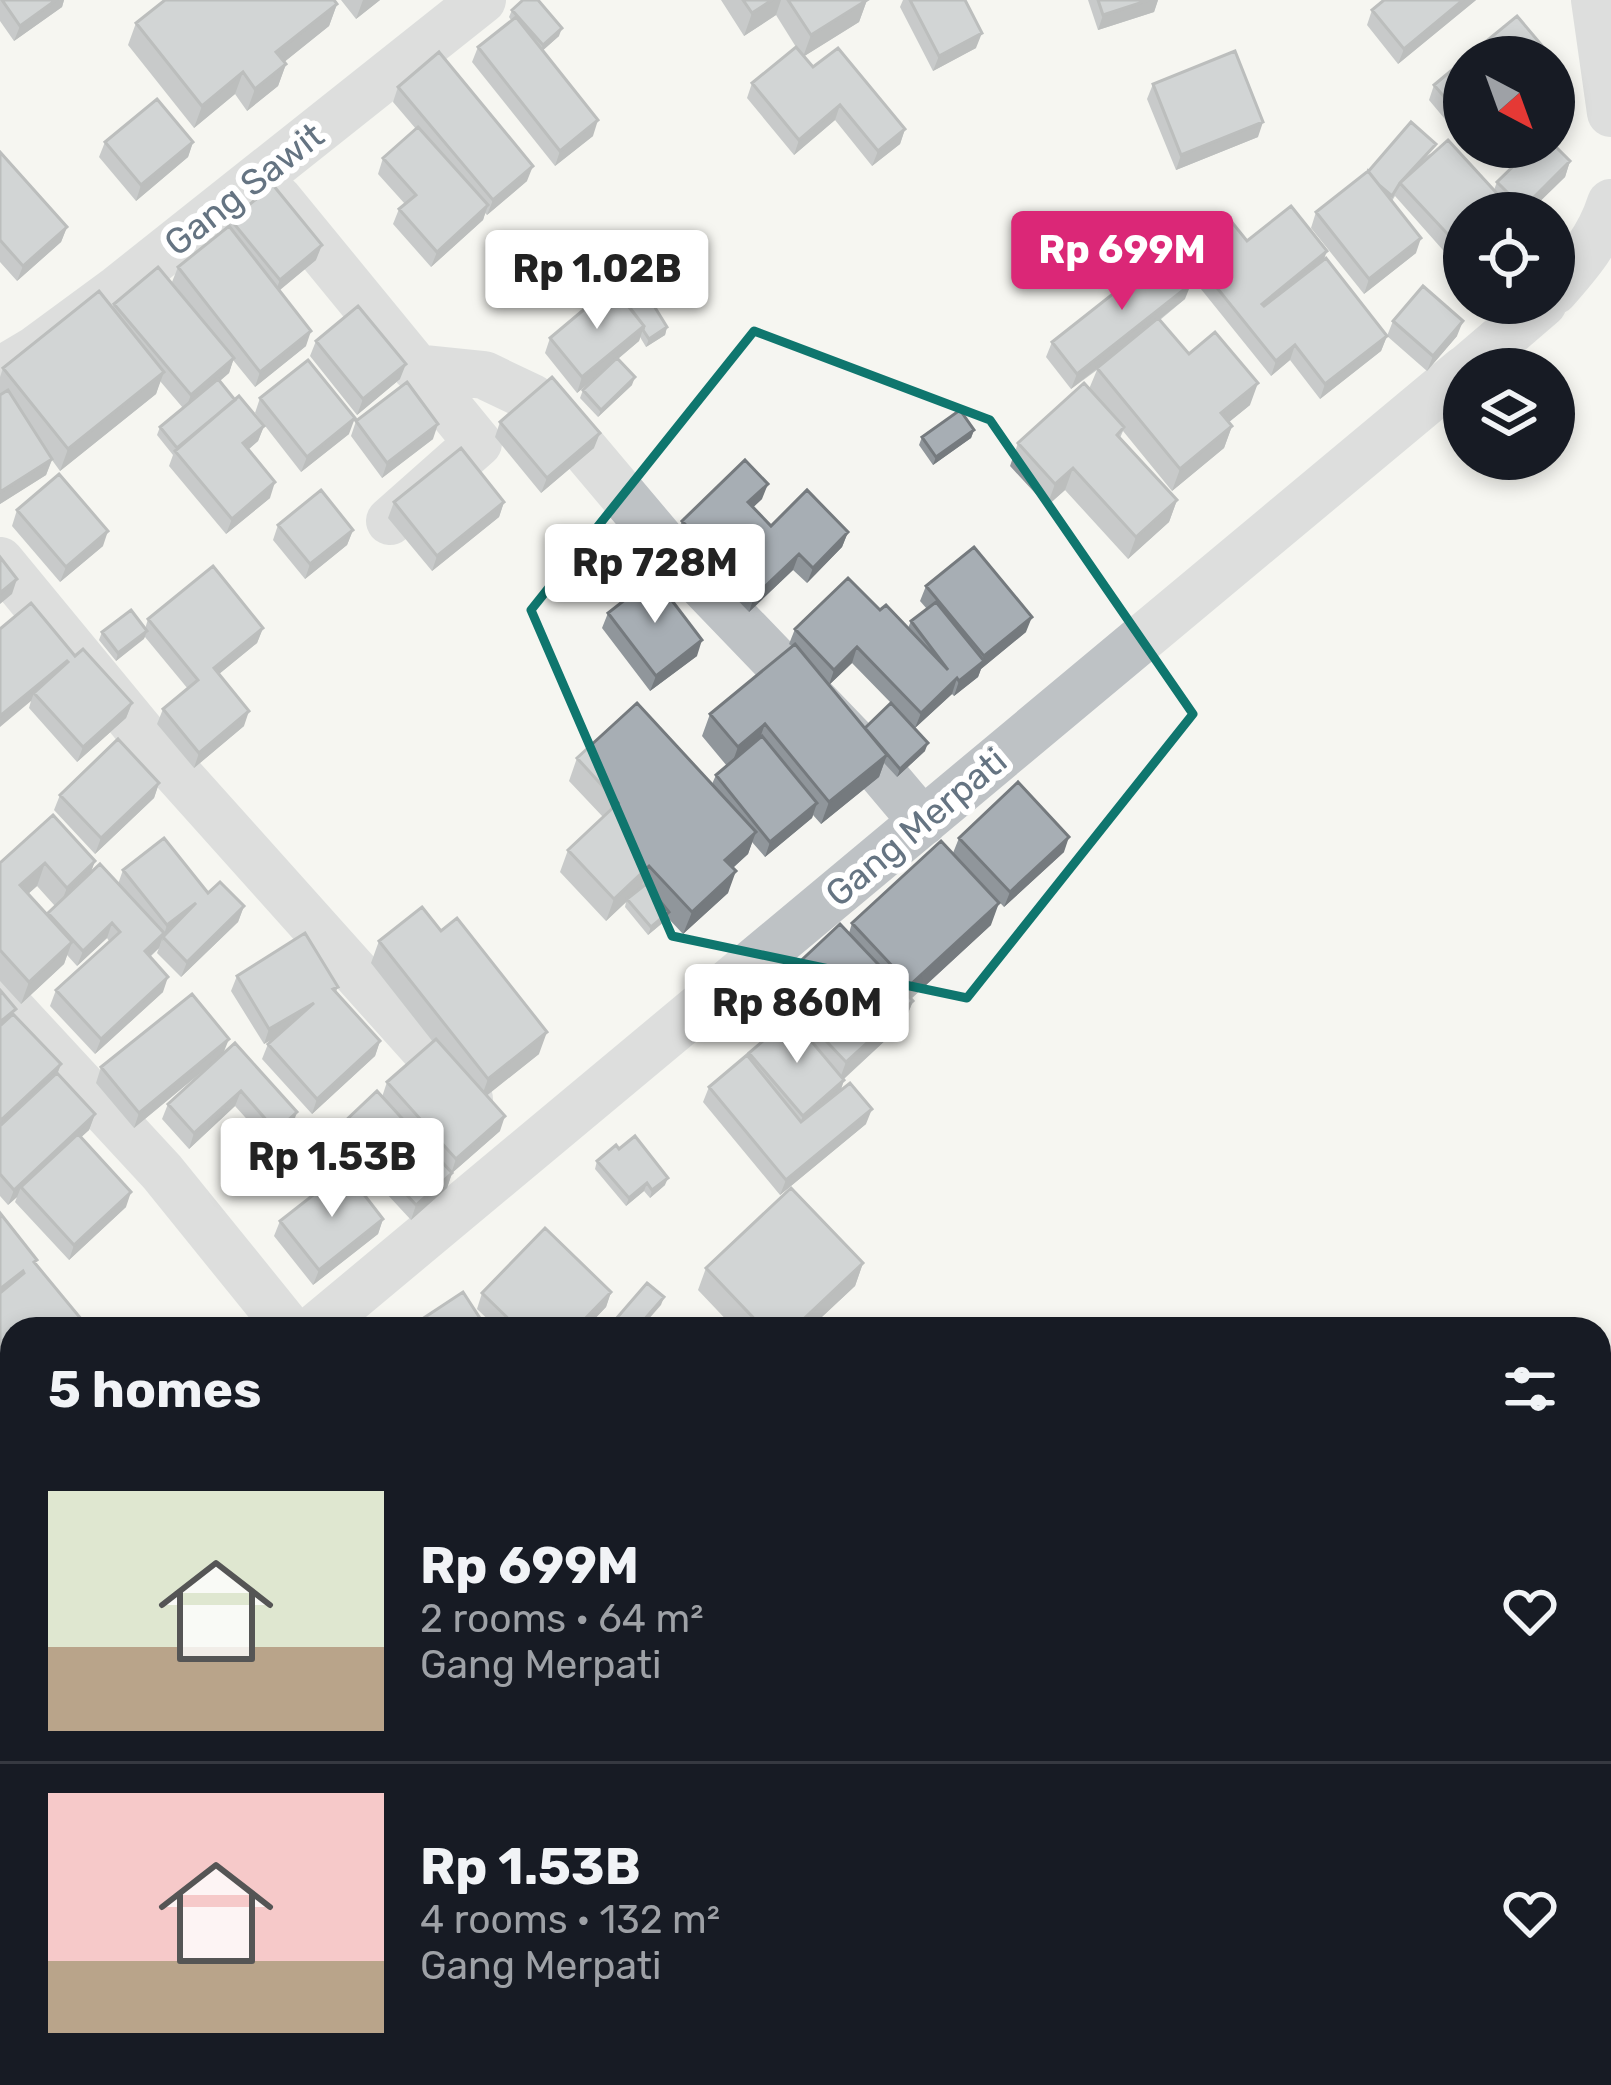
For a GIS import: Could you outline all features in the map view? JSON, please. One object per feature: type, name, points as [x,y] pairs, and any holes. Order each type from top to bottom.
[{"type":"street","name":"Gang Sawit","points":[[0,371],[118,290],[482,0]]},
{"type":"street","points":[[1595,0],[1611,113]]},
{"type":"street","points":[[259,177],[478,443],[390,521]]},
{"type":"street","points":[[1575,268],[1605,224],[1611,203]]},
{"type":"street","name":"Gang Merpati","points":[[1491,348],[1519,324]]},
{"type":"street","points":[[416,368],[484,376],[532,398],[584,449],[670,551],[869,758],[922,821]]},
{"type":"street","name":"Gang Merpati","points":[[328,1317],[1443,388]]},
{"type":"street","points":[[0,561],[150,742],[520,1156]]},
{"type":"street","points":[[0,997],[162,1172],[279,1317]]},
{"type":"highlighted area","points":[[754,331],[990,420],[1193,714],[967,998],[672,936],[531,610]]},
{"type":"building","points":[[2,0],[56,0],[20,26]]},
{"type":"building","points":[[165,0],[334,0],[337,4],[276,52],[286,64],[255,89],[243,72],[202,106],[136,23]]},
{"type":"building","points":[[523,0],[538,0],[562,28],[543,45],[512,10]]},
{"type":"building","points":[[743,0],[772,0],[752,13]]},
{"type":"building","points":[[788,0],[867,0],[811,35]]},
{"type":"building","points":[[910,0],[965,0],[982,33],[939,56]]},
{"type":"building","points":[[1098,0],[1149,0],[1103,15]]},
{"type":"building","points":[[1384,0],[1463,0],[1404,49],[1372,10]]},
{"type":"building","points":[[1517,16],[1534,36],[1493,36]]},
{"type":"building","points":[[516,17],[598,120],[560,151],[478,47]]},
{"type":"building","points":[[796,47],[813,67],[838,48],[905,129],[878,151],[840,105],[799,140],[752,83]]},
{"type":"building","points":[[1235,51],[1263,122],[1181,155],[1153,84]]},
{"type":"building","points":[[439,52],[533,166],[493,200],[398,87]]},
{"type":"building","points":[[157,99],[193,142],[141,185],[105,142]]},
{"type":"building","points":[[1411,122],[1436,144],[1392,196],[1368,171]]},
{"type":"building","points":[[418,127],[488,205],[437,252],[399,209],[416,195],[383,158]]},
{"type":"building","points":[[1443,144],[1443,168],[1474,168],[1496,192],[1443,192],[1443,229],[1400,183]]},
{"type":"building","points":[[0,152],[67,227],[23,266],[0,240]]},
{"type":"building","points":[[1511,168],[1563,168],[1539,192],[1507,192],[1497,182]]},
{"type":"building","points":[[1368,171],[1421,238],[1369,279],[1316,212]]},
{"type":"building","points":[[273,185],[322,245],[280,280],[231,220]]},
{"type":"building","points":[[1291,206],[1327,251],[1262,304],[1326,258],[1387,336],[1325,384],[1295,345],[1276,361],[1189,253],[1231,221],[1247,241]]},
{"type":"building","points":[[229,226],[311,331],[260,372],[178,267]]},
{"type":"building","points":[[1166,252],[1191,284],[1077,374],[1052,342]]},
{"type":"building","points":[[158,267],[234,358],[191,395],[114,304]]},
{"type":"building","points":[[612,286],[644,326],[582,377],[550,338]]},
{"type":"building","points":[[1423,286],[1443,304],[1443,324],[1460,324],[1433,356],[1393,321]]},
{"type":"building","points":[[643,288],[667,327],[649,339],[624,300]]},
{"type":"building","points":[[99,291],[164,372],[68,449],[3,368]]},
{"type":"building","points":[[358,306],[406,364],[363,399],[316,341]]},
{"type":"building","points":[[1158,318],[1189,354],[1215,332],[1258,383],[1221,413],[1232,426],[1180,469],[1097,368]]},
{"type":"building","points":[[617,358],[635,377],[601,410],[583,390]]},
{"type":"building","points":[[308,360],[355,418],[307,457],[260,398]]},
{"type":"building","points":[[552,377],[600,433],[547,478],[500,422]]},
{"type":"building","points":[[218,379],[235,400],[177,448],[160,427]]},
{"type":"building","points":[[407,382],[438,424],[387,463],[356,421]]},
{"type":"building","points":[[1084,383],[1124,427],[1117,435],[1177,500],[1136,537],[1073,468],[1055,484],[1018,443]]},
{"type":"building","points":[[8,390],[52,459],[0,492],[0,395]]},
{"type":"building","points":[[239,396],[264,426],[243,443],[275,482],[232,519],[175,451]]},
{"type":"building","points":[[960,410],[974,430],[936,457],[922,437]]},
{"type":"building","points":[[461,448],[504,502],[437,556],[394,502]]},
{"type":"building","points":[[745,460],[768,484],[748,502],[771,526],[807,490],[848,532],[813,568],[799,554],[754,597],[682,521]]},
{"type":"building","points":[[59,474],[108,531],[66,567],[17,510]]},
{"type":"building","points":[[321,490],[353,530],[310,564],[278,525]]},
{"type":"building","points":[[974,547],[1032,617],[984,656],[926,586]]},
{"type":"building","points":[[0,557],[17,579],[0,593]]},
{"type":"building","points":[[213,566],[263,628],[214,668],[249,711],[199,753],[163,709],[198,680],[148,619]]},
{"type":"building","points":[[654,577],[702,640],[656,676],[608,613]]},
{"type":"building","points":[[848,578],[880,610],[886,605],[948,670],[911,621],[936,602],[984,661],[959,681],[957,678],[921,713],[857,647],[834,670],[795,629]]},
{"type":"building","points":[[31,603],[75,656],[83,649],[132,703],[83,747],[34,693],[67,661],[0,716],[0,629]]},
{"type":"building","points":[[131,610],[147,631],[118,653],[102,632]]},
{"type":"building","points":[[795,644],[887,755],[829,802],[765,724],[738,747],[710,714]]},
{"type":"building","points":[[637,703],[756,832],[725,860],[736,871],[692,912],[649,866],[614,899],[568,850],[618,803],[577,758]]},
{"type":"building","points":[[891,703],[928,743],[900,769],[865,728]]},
{"type":"building","points":[[762,736],[817,803],[770,842],[716,775]]},
{"type":"building","points":[[118,739],[159,783],[101,838],[60,795]]},
{"type":"building","points":[[1018,782],[1069,837],[1010,892],[959,838]]},
{"type":"building","points":[[53,815],[95,861],[67,888],[45,863],[20,885],[72,942],[29,982],[0,950],[0,863]]},
{"type":"building","points":[[164,838],[208,893],[220,882],[244,906],[187,962],[163,937],[196,903],[167,925],[123,870]]},
{"type":"building","points":[[941,841],[999,903],[910,985],[852,923]]},
{"type":"building","points":[[100,864],[164,933],[145,951],[168,977],[101,1039],[56,990],[120,932],[112,923],[83,951],[48,913]]},
{"type":"building","points":[[646,884],[669,912],[651,927],[627,899]]},
{"type":"building","points":[[422,907],[441,931],[457,918],[547,1032],[488,1079],[379,941]]},
{"type":"building","points":[[840,924],[913,1001],[846,1062],[774,986]]},
{"type":"building","points":[[305,933],[338,987],[333,989],[380,1041],[317,1099],[268,1044],[314,1003],[269,1029],[237,976]]},
{"type":"building","points":[[0,990],[16,1009],[0,1022]]},
{"type":"building","points":[[192,994],[229,1039],[139,1113],[101,1067]]},
{"type":"building","points":[[13,1014],[61,1064],[0,1121],[0,1026]]},
{"type":"building","points":[[791,1017],[844,1080],[803,1116],[749,1053]]},
{"type":"building","points":[[436,1039],[505,1116],[456,1159],[387,1082]]},
{"type":"building","points":[[235,1043],[297,1112],[276,1131],[241,1091],[194,1133],[168,1104]]},
{"type":"building","points":[[747,1055],[801,1122],[850,1083],[872,1109],[786,1180],[709,1087]]},
{"type":"building","points":[[57,1073],[95,1114],[14,1190],[0,1174],[0,1126]]},
{"type":"building","points":[[377,1091],[452,1173],[416,1205],[342,1124]]},
{"type":"building","points":[[78,1134],[131,1192],[74,1245],[21,1187]]},
{"type":"building","points":[[635,1136],[668,1178],[652,1190],[647,1183],[629,1198],[597,1161]]},
{"type":"building","points":[[345,1170],[383,1219],[319,1270],[280,1221]]},
{"type":"building","points":[[791,1188],[863,1263],[806,1317],[753,1317],[706,1268]]},
{"type":"building","points":[[0,1213],[80,1317],[0,1317],[0,1293],[23,1271],[0,1289]]},
{"type":"building","points":[[545,1228],[611,1292],[587,1317],[507,1317],[482,1293]]},
{"type":"building","points":[[647,1283],[664,1297],[646,1317],[618,1317]]},
{"type":"building","points":[[463,1292],[479,1317],[425,1317]]}]
